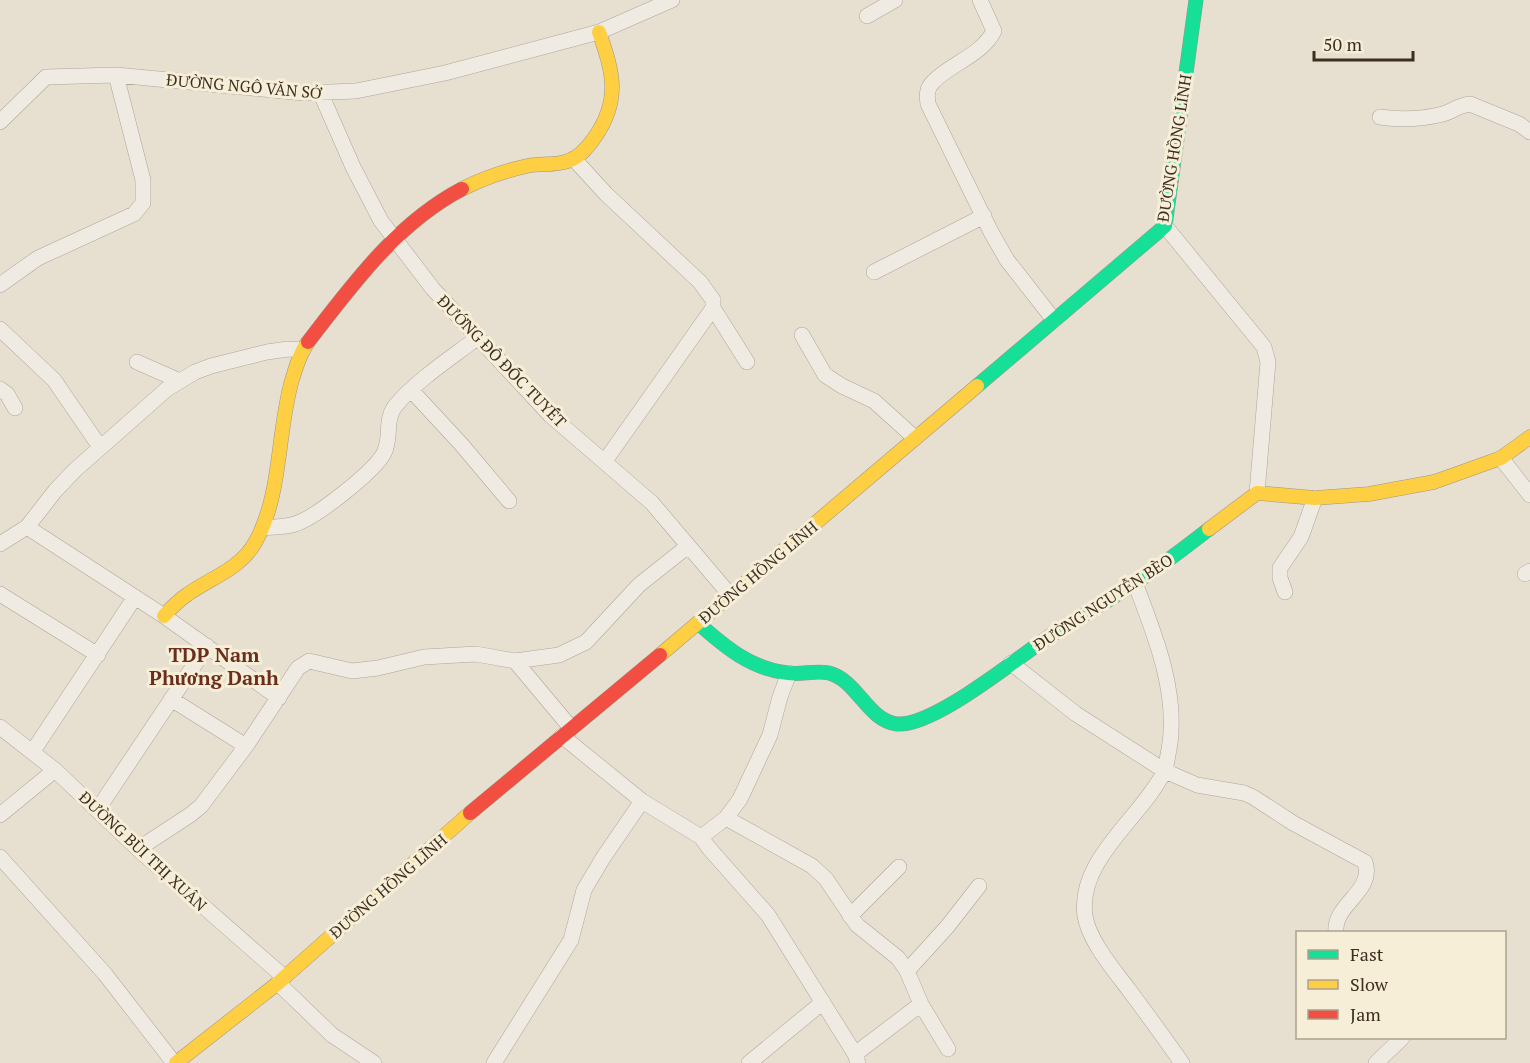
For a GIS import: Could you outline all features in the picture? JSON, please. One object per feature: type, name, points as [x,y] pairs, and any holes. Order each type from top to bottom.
[{"type":"street","name":"ĐƯỜNG NGÔ VĂN SỞ","points":[[0,122],[46,77],[116,75],[321,94],[356,91],[398,83],[599,33],[672,0]]},
{"type":"street","points":[[867,16],[895,0]]},
{"type":"street","points":[[980,0],[994,31],[990,39],[933,82],[927,94],[928,104],[951,155],[1007,260],[1054,320]]},
{"type":"street","name":"ĐƯỜNG HỒNG LĨNH","points":[[175,1063],[281,980],[486,799],[1165,226],[1196,0]]},
{"type":"street","points":[[164,615],[184,597],[225,575],[253,546],[263,528],[272,502],[286,399],[303,350],[351,288],[428,209],[448,195],[519,168],[574,159],[593,140],[608,116],[614,94],[614,73],[599,33]]},
{"type":"street","points":[[0,285],[38,258],[134,214],[143,203],[143,180],[116,75]]},
{"type":"street","name":"ĐƯỚNG ĐÔ ĐỐC TUYẾT","points":[[321,94],[358,177],[381,221],[433,289],[550,415],[652,502],[730,595]]},
{"type":"street","points":[[1380,117],[1405,119],[1441,114],[1461,105],[1470,104],[1519,124],[1530,132]]},
{"type":"street","points":[[574,159],[606,194],[710,294],[713,300],[712,308],[605,461]]},
{"type":"street","points":[[874,272],[984,216]]},
{"type":"street","points":[[1165,226],[1264,347],[1268,362],[1257,494],[1315,498],[1369,494],[1415,486],[1475,469],[1501,458],[1530,436]]},
{"type":"street","points":[[712,308],[747,362]]},
{"type":"street","points":[[0,329],[54,380],[100,447]]},
{"type":"street","points":[[801,334],[825,375],[842,387],[874,401],[915,438]]},
{"type":"street","points":[[263,528],[294,525],[308,518],[374,468],[387,446],[388,418],[394,407],[411,390],[477,338]]},
{"type":"street","points":[[0,544],[27,527],[55,491],[100,447],[160,394],[180,381],[203,369],[243,358],[288,349],[303,350]]},
{"type":"street","points":[[137,362],[180,381]]},
{"type":"street","points":[[0,389],[7,394],[15,408]]},
{"type":"street","points":[[411,390],[509,501]]},
{"type":"street","points":[[1501,458],[1530,495]]},
{"type":"street","name":"ĐƯỜNG NGUYỄN BÈO","points":[[698,622],[733,654],[760,666],[789,673],[833,674],[854,690],[884,719],[898,725],[918,721],[950,704],[1095,607],[1136,583],[1257,494]]},
{"type":"street","points":[[1285,592],[1280,578],[1280,568],[1300,537],[1315,498]]},
{"type":"street","points":[[27,527],[164,615],[279,698]]},
{"type":"street","points":[[138,849],[201,806],[246,746],[298,668],[309,661],[352,671],[378,668],[424,657],[462,654],[476,654],[515,661],[559,655],[586,642],[639,585],[688,546]]},
{"type":"street","points":[[1136,583],[1158,644],[1168,694],[1171,735],[1165,771],[1097,862],[1085,891],[1085,917],[1099,950],[1182,1063]]},
{"type":"street","points":[[0,594],[98,655]]},
{"type":"street","points":[[33,751],[135,597]]},
{"type":"street","points":[[98,809],[207,646]]},
{"type":"street","points":[[515,661],[567,732],[642,801],[702,837],[708,847],[768,915],[857,1059],[921,1004]]},
{"type":"street","points":[[1011,663],[1076,714],[1165,771],[1197,785],[1244,793],[1253,797],[1365,862],[1368,871],[1362,888],[1341,912],[1335,926],[1336,931]]},
{"type":"street","points":[[702,837],[726,818],[740,799],[770,735],[789,673]]},
{"type":"street","points":[[171,699],[246,746]]},
{"type":"street","name":"ĐƯỜNG BÙI THỊ XUÂN","points":[[0,727],[33,751],[98,809],[138,849],[281,980],[332,1035],[374,1063]]},
{"type":"street","points":[[0,815],[55,770]]},
{"type":"street","points":[[494,1063],[571,940],[584,890],[642,801]]},
{"type":"street","points":[[726,818],[812,866],[826,879],[850,916],[864,931],[894,953],[907,971],[921,1004],[948,1049]]},
{"type":"street","points":[[0,857],[105,974],[175,1063]]},
{"type":"street","points":[[850,916],[899,867]]},
{"type":"street","points":[[907,971],[947,927],[979,886]]},
{"type":"street","points":[[748,1063],[823,1002]]},
{"type":"street","points":[[1376,1063],[1401,1039]]},
{"type":"traffic: fast","points":[[977,386],[1165,226],[1196,0]]},
{"type":"traffic: fast","points":[[698,623],[750,662],[788,673],[829,673],[839,677],[847,684],[878,716],[897,724],[913,722],[953,703],[975,689],[1050,636],[1168,561],[1209,529]]},
{"type":"traffic: slow","points":[[462,189],[518,168],[568,161],[587,148],[603,123],[611,98],[611,73],[599,32]]},
{"type":"traffic: slow","points":[[164,616],[185,596],[234,566],[250,551],[256,541],[275,483],[292,380],[300,355],[308,342]]},
{"type":"traffic: slow","points":[[660,655],[977,386]]},
{"type":"traffic: slow","points":[[1209,529],[1257,493],[1315,498],[1369,494],[1434,482],[1501,458],[1530,437]]},
{"type":"traffic: slow","points":[[176,1063],[278,983],[470,813]]},
{"type":"traffic: jam","points":[[308,342],[341,299],[396,237],[417,219],[462,189]]},
{"type":"traffic: jam","points":[[470,813],[660,655]]},
{"type":"district","name":"TDP Nam Phương Danh","points":[[214,666]]}]
